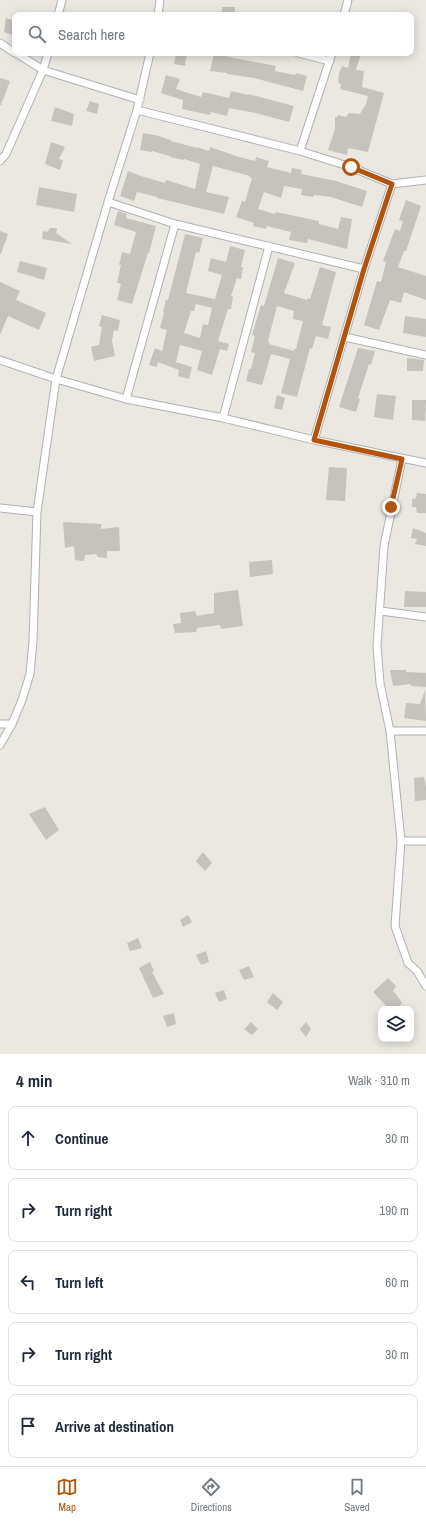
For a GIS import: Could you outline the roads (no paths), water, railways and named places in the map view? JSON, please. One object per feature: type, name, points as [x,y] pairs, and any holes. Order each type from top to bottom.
[{"type":"street","points":[[59,12],[62,0]]},
{"type":"street","points":[[158,12],[160,0]]},
{"type":"street","points":[[345,12],[348,0]]},
{"type":"street","points":[[0,43],[12,51]]},
{"type":"street","points":[[20,56],[43,70],[79,83],[140,100]]},
{"type":"street","points":[[0,161],[6,154],[43,70],[47,56]]},
{"type":"street","points":[[0,744],[12,724],[22,700],[30,674],[33,641],[34,568],[37,512],[56,379],[108,202],[140,100],[149,56]]},
{"type":"street","points":[[310,56],[330,61]]},
{"type":"street","points":[[300,151],[331,56]]},
{"type":"street","points":[[137,110],[300,151],[351,167],[392,184],[426,180]]},
{"type":"street","points":[[314,440],[364,269],[392,184]]},
{"type":"street","points":[[108,202],[175,224],[364,269]]},
{"type":"street","points":[[126,399],[175,224]]},
{"type":"street","points":[[223,418],[269,246]]},
{"type":"street","points":[[345,337],[426,355]]},
{"type":"street","points":[[0,360],[56,379],[126,399],[223,418],[314,440],[426,463]]},
{"type":"street","points":[[402,459],[384,546],[381,612],[377,646],[380,683],[390,731],[401,841],[395,926],[408,963],[417,971],[426,986]]},
{"type":"street","points":[[0,508],[37,512]]},
{"type":"street","points":[[381,612],[426,617]]},
{"type":"street","points":[[0,724],[12,724]]},
{"type":"street","points":[[390,731],[426,731]]},
{"type":"street","points":[[401,841],[426,841]]},
{"type":"street","points":[[417,971],[426,971]]}]
